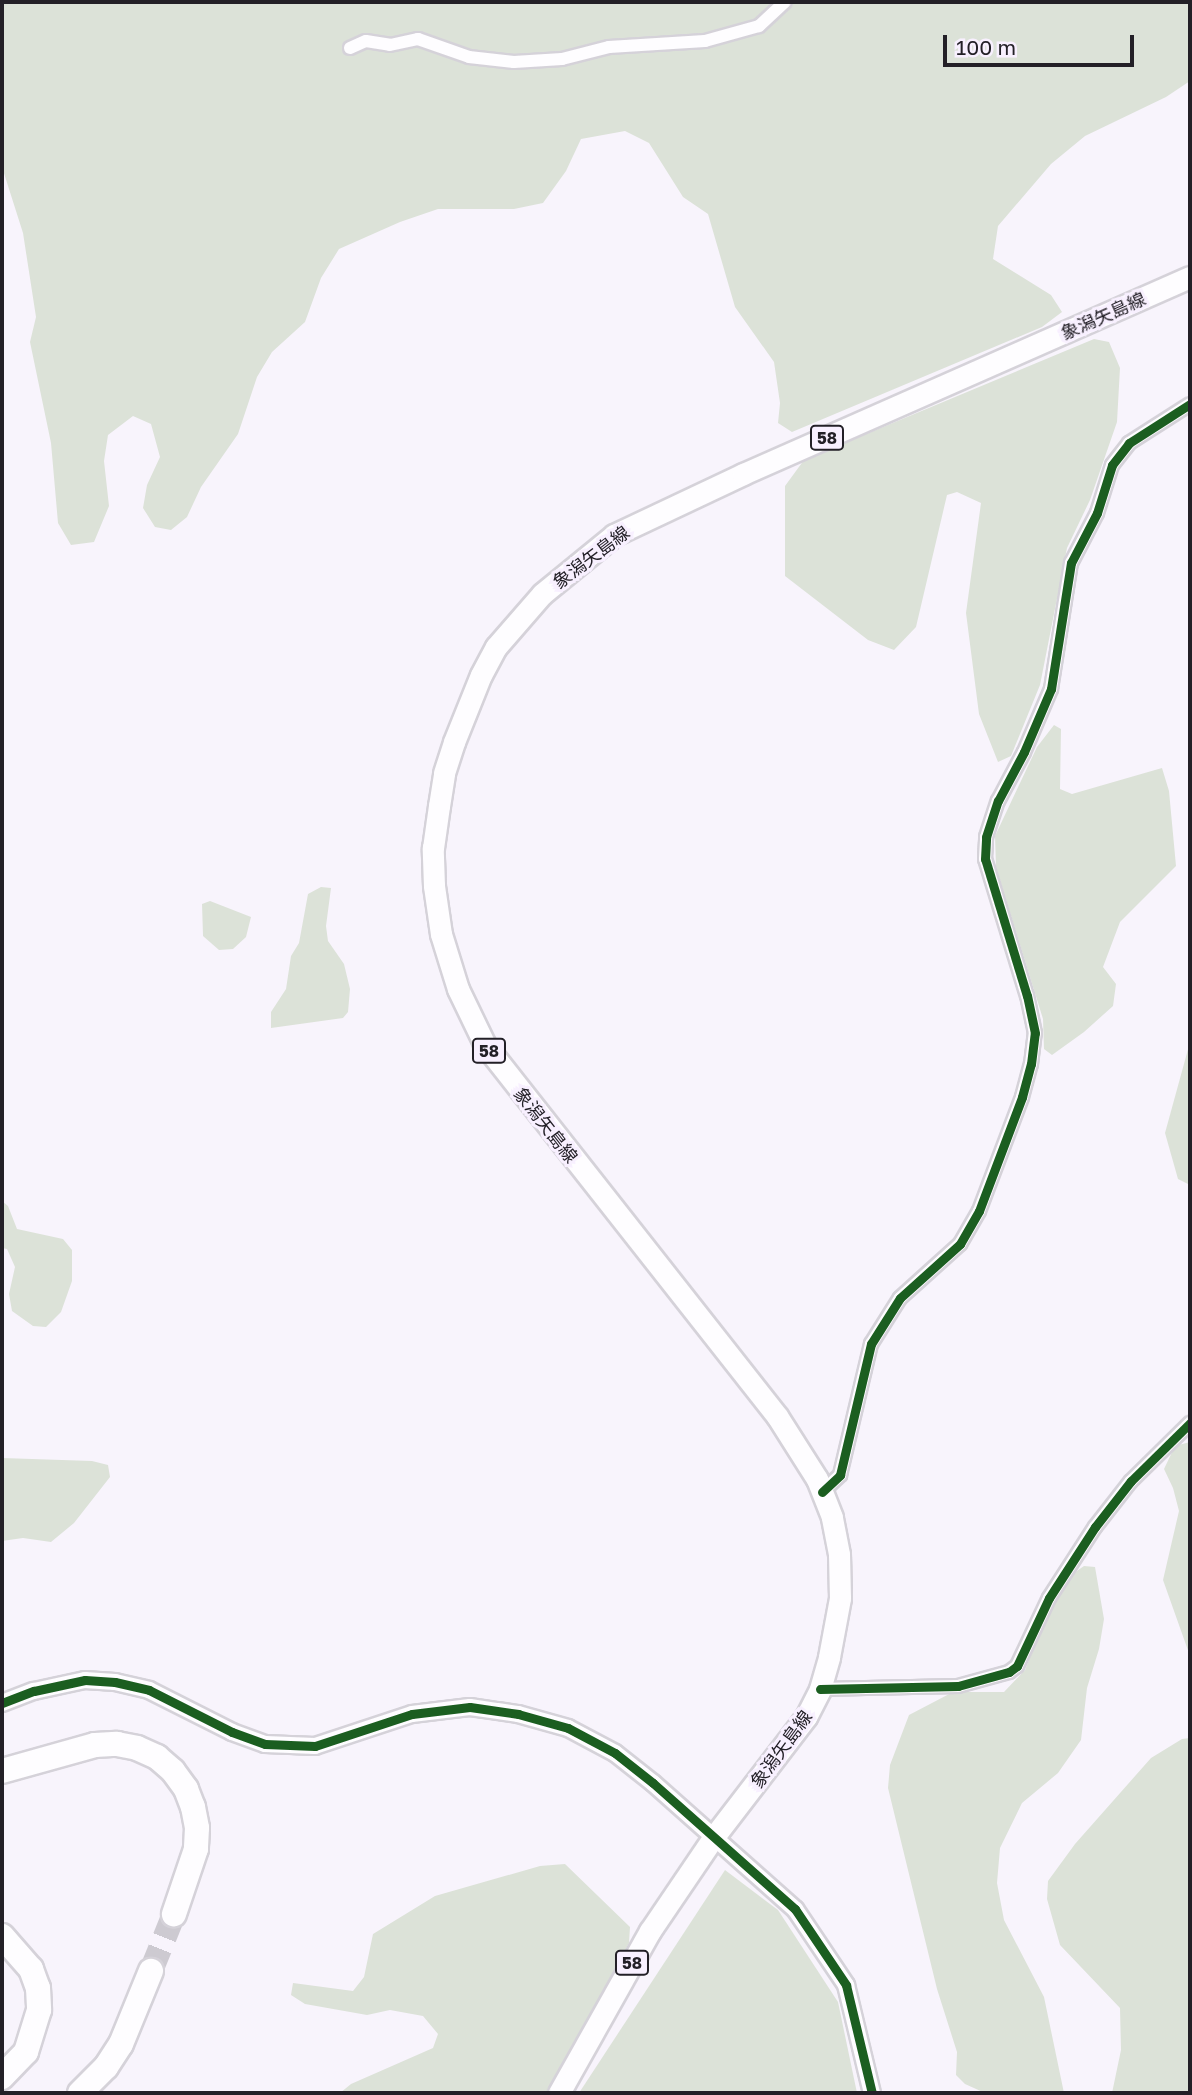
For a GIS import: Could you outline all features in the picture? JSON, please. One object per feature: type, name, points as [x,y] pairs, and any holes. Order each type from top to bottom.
[{"type":"highway","points":[[2,1771],[95,1745],[117,1744],[137,1748],[157,1757],[173,1771],[186,1789],[197,1828],[196,1849],[190,1873],[174,1914]]},
{"type":"highway","points":[[2,1936],[31,1969],[38,1988],[40,2010],[26,2052],[2,2077]]},
{"type":"highway","points":[[80,2093],[106,2067],[121,2043],[151,1971]]},
{"type":"main road","name":"象潟矢島線","points":[[559,2093],[650,1931],[713,1838],[806,1717],[820,1689],[840,1598],[839,1554],[822,1492],[777,1416],[484,1044],[458,989],[441,934],[434,886],[433,848],[444,773],[472,696],[496,647],[542,594],[614,535],[743,474],[1190,277]]},
{"type":"street","points":[[350,47],[366,41],[390,45],[418,40],[469,57],[514,62],[562,59],[609,47],[705,41],[759,26],[785,2]]},
{"type":"street","points":[[822,1492],[840,1475],[871,1344],[900,1298],[960,1244],[979,1211],[1022,1097],[1031,1064],[1035,1033],[1027,996],[985,859],[986,837],[998,801],[1024,752],[1051,689],[1071,563],[1097,513],[1112,466],[1129,443],[1190,404]]},
{"type":"street","points":[[820,1689],[958,1686],[1009,1672],[1017,1666],[1049,1598],[1095,1527],[1131,1481],[1190,1423]]},
{"type":"street","points":[[2,1703],[85,1680],[115,1682],[149,1690],[232,1732],[265,1744],[315,1746],[412,1714],[470,1707],[518,1714],[568,1728],[615,1753],[778,1892],[821,1944],[846,1985],[872,2093]]},
{"type":"shaded area","points":[[2,2],[1190,2],[1190,81],[1166,97],[1085,136],[1051,164],[998,226],[993,259],[1051,295],[1062,312],[1042,327],[792,432],[778,423],[780,403],[774,362],[735,307],[708,214],[683,197],[649,143],[625,131],[581,139],[566,171],[543,203],[514,209],[438,209],[400,222],[339,249],[321,278],[305,322],[272,352],[257,377],[238,434],[201,487],[187,517],[171,530],[155,527],[143,508],[147,485],[160,457],[151,424],[133,416],[108,435],[104,461],[109,506],[94,542],[71,545],[58,523],[51,443],[30,342],[36,317],[23,233],[2,167]]},
{"type":"shaded area","points":[[1094,339],[1109,342],[1120,368],[1117,422],[1090,500],[1067,548],[1040,685],[1011,756],[998,762],[979,714],[966,613],[981,503],[957,492],[947,495],[916,627],[894,650],[868,640],[785,576],[785,486],[804,460]]},
{"type":"shaded area","points":[[1054,725],[1061,729],[1060,789],[1072,794],[1162,768],[1169,791],[1176,866],[1120,922],[1103,967],[1116,984],[1113,1006],[1084,1032],[1052,1055],[1044,1049],[1043,1019],[996,867],[995,836],[1037,747]]},
{"type":"shaded area","points":[[321,887],[331,888],[326,926],[328,941],[344,964],[350,989],[348,1012],[343,1018],[271,1028],[271,1012],[286,989],[291,956],[299,943],[308,894]]},
{"type":"shaded area","points":[[210,901],[251,917],[246,937],[233,949],[219,950],[203,936],[202,904]]},
{"type":"shaded area","points":[[1190,1042],[1190,1185],[1178,1179],[1165,1133]]},
{"type":"shaded area","points":[[2,1201],[8,1206],[17,1229],[63,1239],[72,1250],[72,1281],[61,1312],[46,1327],[33,1326],[12,1311],[9,1294],[15,1267],[7,1249],[2,1248]]},
{"type":"shaded area","points":[[1190,1442],[1190,1656],[1163,1580],[1179,1511],[1164,1469],[1175,1446]]},
{"type":"shaded area","points":[[2,1458],[92,1461],[108,1465],[110,1477],[74,1523],[51,1542],[23,1538],[2,1541]]},
{"type":"shaded area","points":[[1084,1566],[1095,1567],[1104,1619],[1099,1649],[1087,1688],[1081,1740],[1058,1773],[1022,1803],[1000,1848],[997,1883],[1004,1920],[1044,1997],[1064,2093],[985,2093],[965,2084],[956,2075],[957,2052],[937,1989],[888,1788],[890,1765],[909,1715],[953,1692],[1004,1692],[1025,1670],[1045,1620],[1074,1573]]},
{"type":"shaded area","points":[[1190,1738],[1190,2093],[1112,2093],[1121,2050],[1120,2008],[1060,1945],[1047,1899],[1048,1881],[1075,1844],[1151,1758],[1182,1739]]},
{"type":"shaded area","points":[[565,1864],[630,1927],[629,1943],[547,2093],[340,2093],[351,2084],[433,2048],[438,2034],[423,2016],[390,2010],[367,2015],[305,2004],[291,1995],[293,1983],[353,1991],[364,1977],[373,1934],[435,1896],[540,1866]]},
{"type":"shaded area","points":[[725,1870],[778,1910],[838,2002],[857,2093],[579,2093]]},
{"type":"tunnel","points":[[151,1971],[174,1914]]},
{"type":"cycle path","points":[[822,1492],[840,1475],[871,1344],[900,1298],[960,1244],[979,1211],[1022,1097],[1031,1064],[1035,1033],[1027,996],[985,859],[986,837],[998,801],[1024,752],[1051,689],[1071,563],[1097,513],[1112,465],[1129,443],[1190,404]]},
{"type":"cycle path","points":[[820,1689],[958,1686],[1009,1672],[1017,1666],[1049,1598],[1095,1527],[1131,1481],[1190,1423]]},
{"type":"cycle path","points":[[2,1703],[34,1691],[85,1680],[115,1682],[149,1690],[232,1732],[265,1744],[315,1746],[412,1714],[470,1707],[518,1714],[568,1728],[615,1753],[653,1783],[795,1909],[846,1985],[872,2093]]}]
